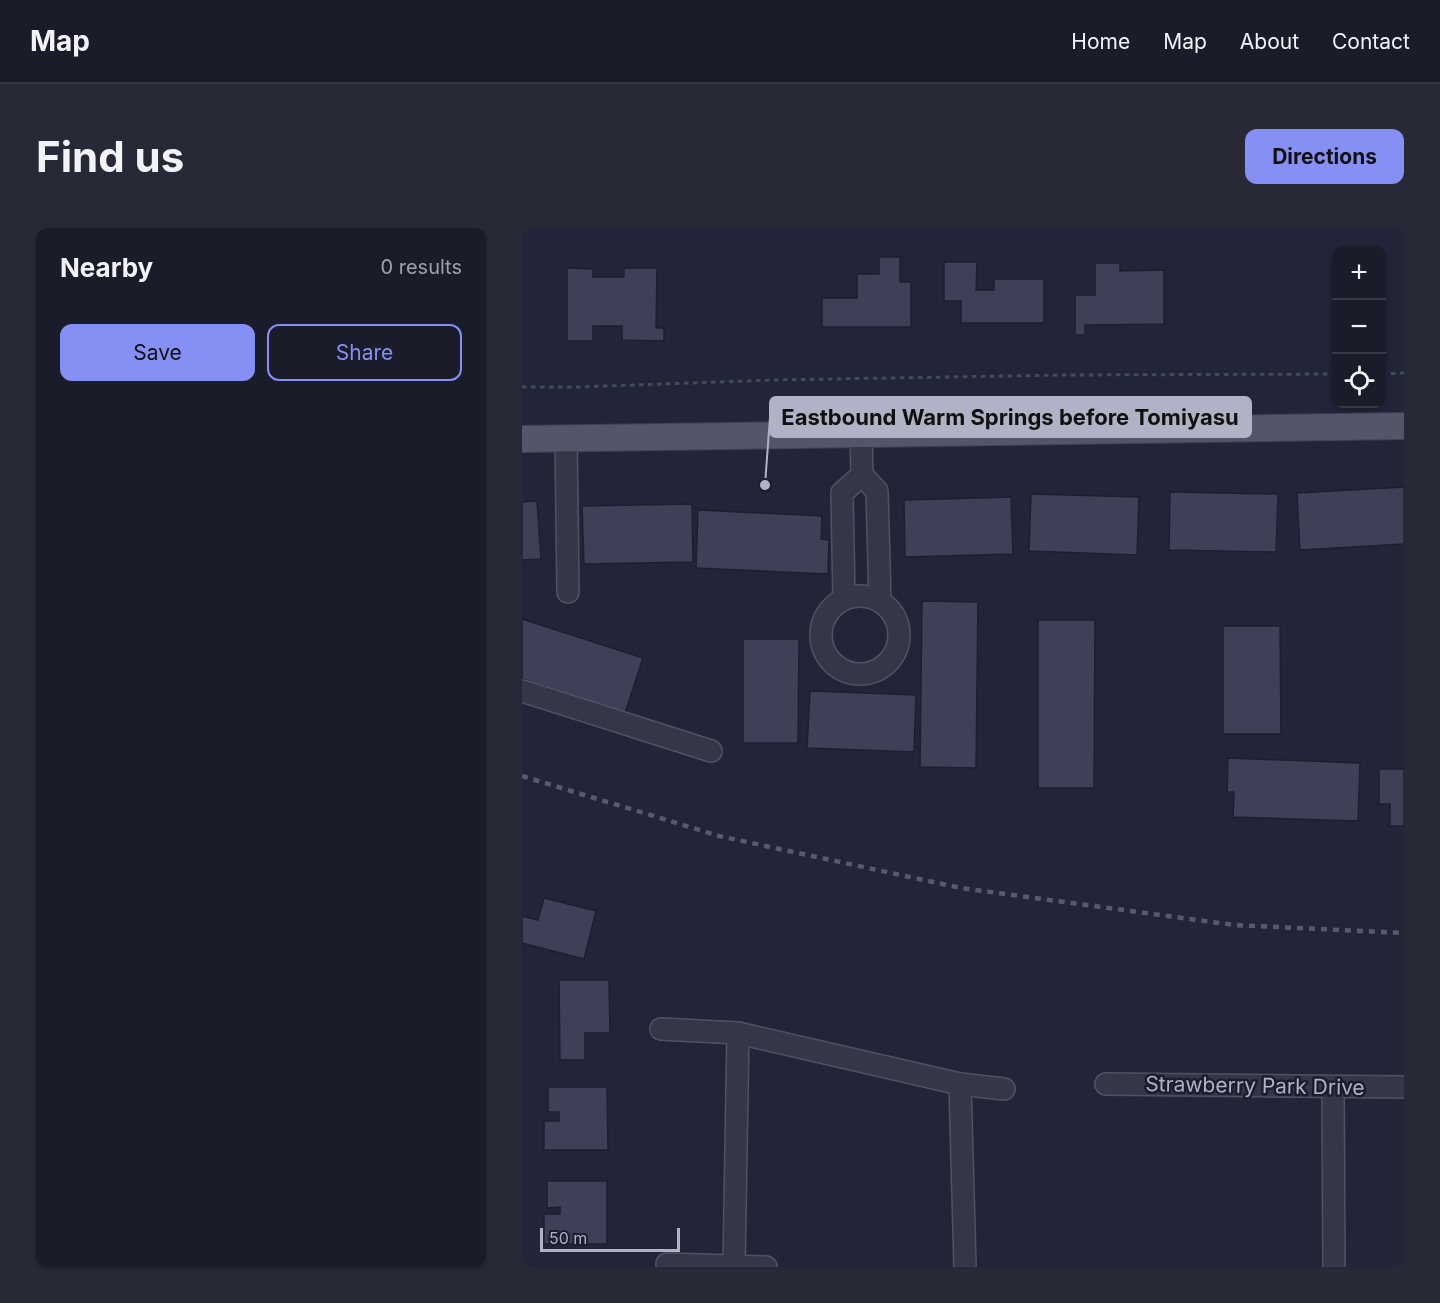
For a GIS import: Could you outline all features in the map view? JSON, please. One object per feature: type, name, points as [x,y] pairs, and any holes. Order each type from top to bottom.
[{"type":"main road","points":[[522,439],[1404,426]]},
{"type":"street","points":[[861,434],[862,475],[877,491],[880,601]]},
{"type":"street","points":[[566,438],[568,592]]},
{"type":"street","points":[[844,599],[842,493],[862,475]]},
{"type":"street","points":[[856,596],[870,597],[880,601],[892,612],[898,624],[900,638],[897,651],[889,662],[878,670],[866,674],[852,674],[840,669],[824,651],[821,639],[826,616],[844,599],[856,596]]},
{"type":"street","points":[[522,691],[711,750]]},
{"type":"street","points":[[662,1029],[738,1033],[960,1084],[1004,1089]]},
{"type":"street","points":[[734,1266],[738,1033]]},
{"type":"street","points":[[960,1084],[964,1267]]},
{"type":"street","name":"Strawberry Park Drive","points":[[1106,1084],[1404,1087]]},
{"type":"street","points":[[1333,1087],[1334,1267]]},
{"type":"street","points":[[667,1264],[766,1267]]},
{"type":"path","points":[[1386,374],[1404,373]]},
{"type":"path","points":[[522,387],[1041,375],[1332,374]]},
{"type":"building","points":[[879,257],[900,257],[900,282],[911,282],[911,327],[822,327],[822,298],[857,298],[857,274],[879,274]]},
{"type":"building","points":[[944,262],[977,262],[976,290],[994,290],[994,279],[1044,279],[1044,323],[961,323],[961,301],[944,301]]},
{"type":"building","points":[[1095,263],[1120,263],[1120,271],[1164,270],[1164,324],[1085,325],[1085,335],[1075,335],[1075,295],[1095,295]]},
{"type":"building","points":[[567,268],[593,269],[593,277],[624,277],[624,268],[657,268],[656,328],[664,328],[664,341],[622,340],[622,326],[593,326],[593,341],[567,341]]},
{"type":"building","points":[[1404,487],[1404,544],[1300,550],[1297,493]]},
{"type":"building","points":[[1170,492],[1278,494],[1276,552],[1169,550]]},
{"type":"building","points":[[1031,494],[1139,497],[1137,555],[1029,551]]},
{"type":"building","points":[[1011,497],[1013,554],[905,557],[904,500]]},
{"type":"building","points":[[537,501],[541,559],[522,560],[522,502]]},
{"type":"building","points":[[692,504],[693,562],[584,564],[582,506]]},
{"type":"building","points":[[698,510],[822,516],[821,539],[829,540],[828,574],[696,568]]},
{"type":"building","points":[[922,601],[978,602],[976,768],[920,767]]},
{"type":"building","points":[[522,619],[643,658],[625,713],[522,679]]},
{"type":"building","points":[[1038,620],[1095,620],[1094,788],[1038,788]]},
{"type":"building","points":[[1223,626],[1280,626],[1281,734],[1223,734]]},
{"type":"building","points":[[743,639],[799,639],[798,743],[743,743]]},
{"type":"building","points":[[810,691],[916,695],[914,752],[807,748]]},
{"type":"building","points":[[1228,758],[1360,763],[1358,821],[1233,817],[1234,792],[1227,792]]},
{"type":"building","points":[[1379,769],[1404,769],[1404,826],[1390,826],[1390,804],[1379,804]]},
{"type":"building","points":[[544,898],[596,911],[584,959],[522,943],[522,916],[538,920]]},
{"type":"building","points":[[559,980],[609,980],[610,1033],[585,1033],[585,1060],[560,1060]]},
{"type":"building","points":[[548,1087],[607,1087],[608,1150],[544,1150],[544,1121],[559,1121],[559,1112],[548,1112]]},
{"type":"building","points":[[547,1181],[607,1181],[607,1244],[544,1244],[544,1214],[560,1214],[560,1207],[547,1208]]},
{"type":"railway","points":[[522,776],[719,836],[961,888],[1234,925],[1404,933]]},
{"type":"place","name":"Eastbound Warm Springs before Tomiyasu","points":[[765,485]]}]
